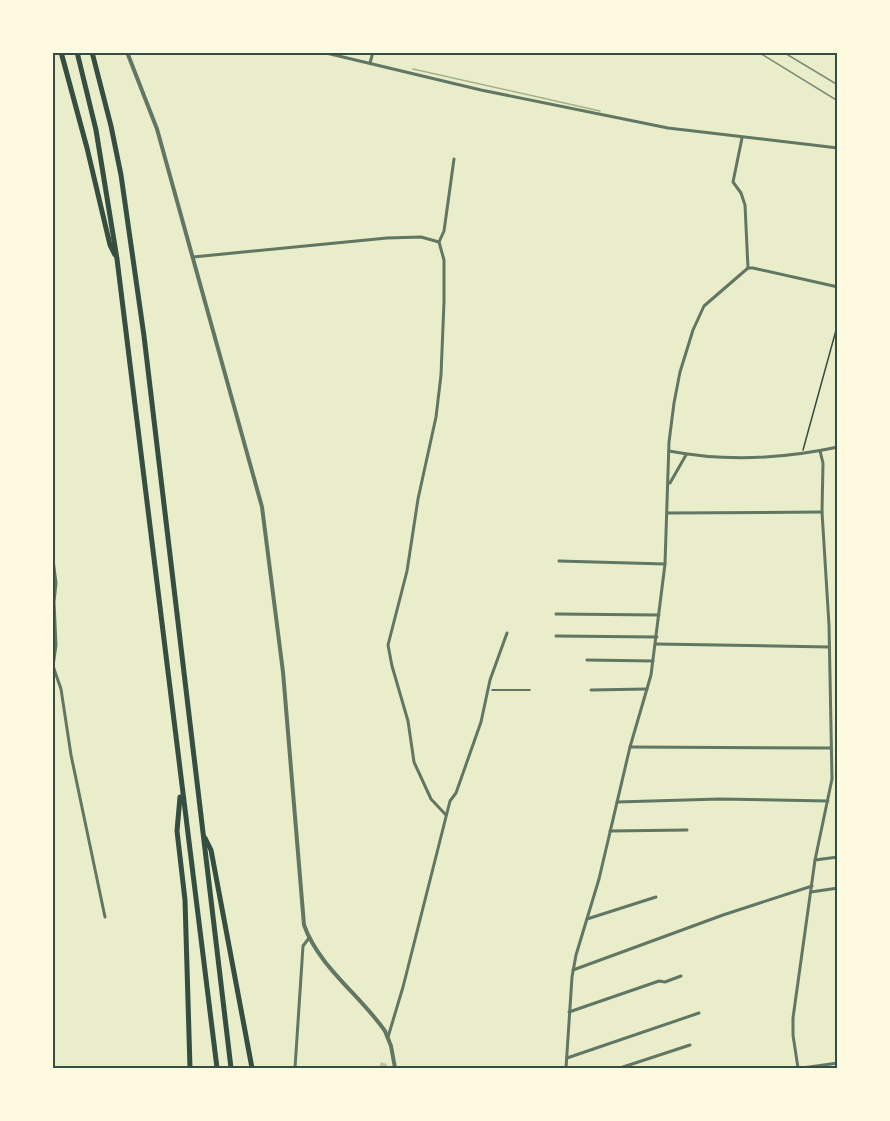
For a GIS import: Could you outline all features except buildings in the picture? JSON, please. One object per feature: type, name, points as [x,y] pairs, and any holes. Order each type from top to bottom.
[{"type":"highway","points":[[61,52],[110,245],[117,259]]},
{"type":"highway","points":[[77,52],[96,130],[117,259],[180,784],[217,1068]]},
{"type":"highway","points":[[92,52],[111,126],[129,222],[231,1068]]},
{"type":"highway","points":[[180,784],[177,831],[185,900],[190,1068]]},
{"type":"highway","points":[[203,833],[211,850],[252,1068]]},
{"type":"street","points":[[127,52],[157,129],[262,507],[283,672],[302,915],[309,938],[320,954],[380,1024],[388,1037],[395,1068]]},
{"type":"street","points":[[322,52],[481,90],[625,120],[693,132],[837,148]]},
{"type":"street","points":[[370,63],[373,52]]},
{"type":"street","points":[[742,138],[733,182],[741,193],[745,205],[748,268]]},
{"type":"street","points":[[446,814],[431,799],[417,772],[408,721],[388,645],[407,571],[418,499],[436,417],[441,375],[444,302],[444,260],[439,242],[444,231],[454,159]]},
{"type":"street","points":[[193,257],[387,238],[422,237],[439,242]]},
{"type":"street","points":[[566,1068],[573,970],[653,661],[665,564],[669,451],[674,403],[678,382],[699,315],[704,306],[748,268],[837,287]]},
{"type":"street","points":[[669,451],[743,459],[802,454],[837,447]]},
{"type":"street","points":[[820,451],[823,469],[822,512],[829,647],[832,779],[811,892],[793,1018],[793,1035],[800,1068],[837,1063]]},
{"type":"street","points":[[669,485],[687,454]]},
{"type":"street","points":[[669,467],[678,468]]},
{"type":"street","points":[[668,513],[822,512]]},
{"type":"street","points":[[52,552],[56,583],[54,602],[56,645],[53,666],[61,689],[71,755],[105,917]]},
{"type":"street","points":[[559,561],[665,564]]},
{"type":"street","points":[[556,614],[659,615]]},
{"type":"street","points":[[388,1037],[403,987],[446,814],[451,799],[456,793],[481,722],[488,690],[507,633]]},
{"type":"street","points":[[556,636],[657,637]]},
{"type":"street","points":[[656,644],[829,647]]},
{"type":"street","points":[[587,660],[653,661]]},
{"type":"street","points":[[591,690],[647,689]]},
{"type":"street","points":[[831,721],[837,719]]},
{"type":"street","points":[[630,747],[831,748]]},
{"type":"street","points":[[831,758],[837,756]]},
{"type":"street","points":[[832,779],[837,778]]},
{"type":"street","points":[[617,802],[720,799],[829,801]]},
{"type":"street","points":[[610,831],[687,830]]},
{"type":"street","points":[[816,860],[837,857]]},
{"type":"street","points":[[573,970],[723,915],[812,886]]},
{"type":"street","points":[[811,892],[837,888]]},
{"type":"street","points":[[587,919],[656,897]]},
{"type":"street","points":[[295,1068],[303,946],[309,938]]},
{"type":"street","points":[[569,1012],[659,981],[665,982],[681,976]]},
{"type":"street","points":[[567,1058],[699,1013]]},
{"type":"street","points":[[620,1068],[690,1045]]},
{"type":"path","points":[[802,454],[837,323]]},
{"type":"path","points":[[488,690],[531,690]]},
{"type":"waterway","points":[[413,69],[600,111]]},
{"type":"railway","points":[[758,52],[838,101]]},
{"type":"railway","points":[[783,52],[838,85]]}]
